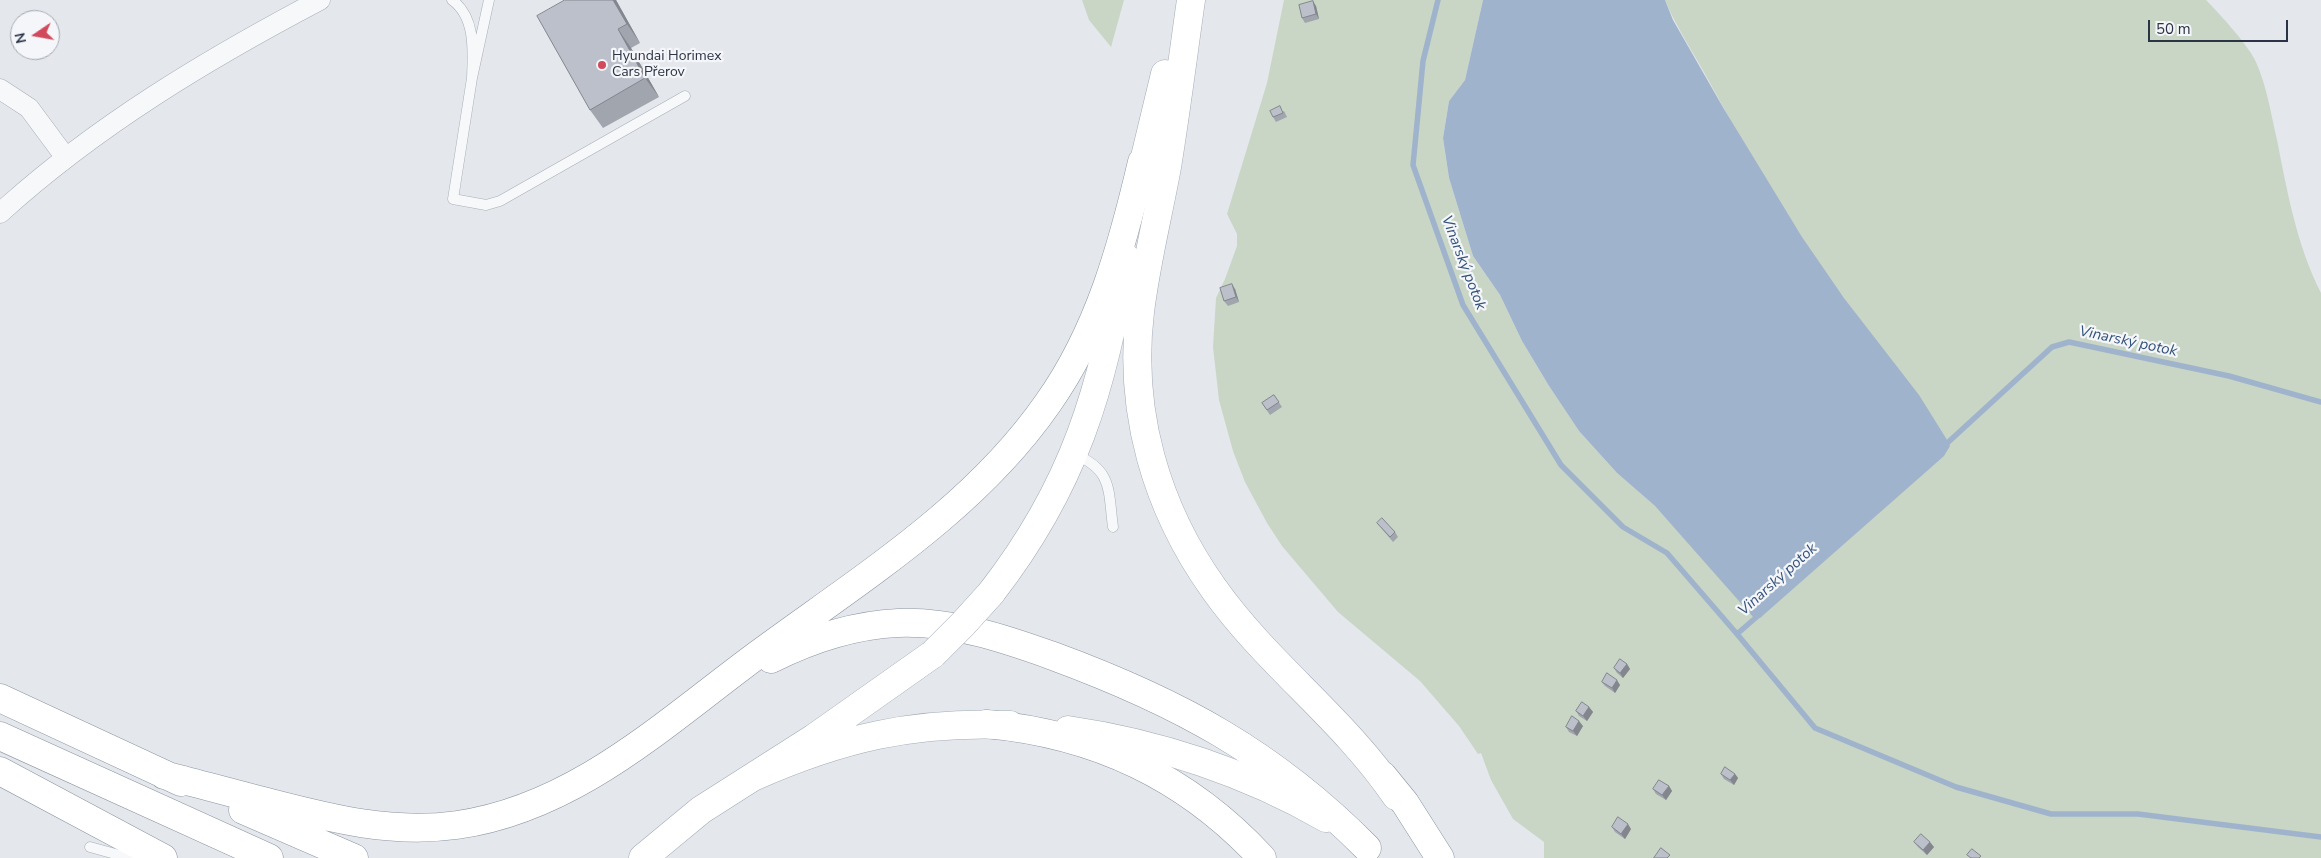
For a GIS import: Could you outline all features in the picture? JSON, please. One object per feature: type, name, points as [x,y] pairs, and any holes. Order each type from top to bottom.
[{"type":"main road","points":[[164,775],[359,824],[409,828],[455,825],[508,813],[565,790],[592,775],[680,714],[746,663],[917,538],[974,487],[1028,430],[1066,376],[1096,319],[1120,246],[1183,0]]},
{"type":"main road","points":[[1190,0],[1167,167],[1140,313],[1137,363],[1138,388],[1150,460],[1178,530],[1214,589],[1248,631],[1352,740],[1383,776],[1405,803],[1440,858]]},
{"type":"main road","points":[[643,858],[701,810],[874,697],[932,654],[991,593],[1035,532],[1074,454],[1087,421],[1107,351],[1142,162]]},
{"type":"main road","points":[[680,714],[766,661],[817,639],[870,626],[898,623],[956,627],[994,636],[1076,664],[1210,725],[1292,780],[1337,818],[1371,853]]},
{"type":"main road","points":[[0,698],[164,775],[354,858]]},
{"type":"main road","points":[[753,777],[823,749],[869,736],[935,726],[986,724],[1096,734],[1130,741],[1182,756],[1252,782],[1309,808],[1347,832],[1371,853]]},
{"type":"main road","points":[[986,724],[1036,730],[1069,738],[1125,758],[1170,782],[1198,800],[1224,820],[1262,858]]},
{"type":"main road","points":[[0,736],[269,858]]},
{"type":"main road","points":[[0,771],[163,858]]},
{"type":"main road","points":[[1383,776],[1407,815],[1426,858]]},
{"type":"street","points":[[0,213],[66,158],[114,122],[187,73],[320,0]]},
{"type":"street","points":[[0,89],[29,108],[66,158]]},
{"type":"lane","points":[[452,0],[456,3],[469,24],[473,50],[472,78]]},
{"type":"lane","points":[[488,0],[472,78],[453,200],[486,205],[500,201],[685,96]]},
{"type":"lane","points":[[1074,454],[1090,461],[1102,473],[1108,489],[1113,527]]},
{"type":"lane","points":[[90,847],[130,858]]},
{"type":"green space","points":[[1082,0],[1124,0],[1111,47],[1089,20]]},
{"type":"green space","points":[[1284,0],[1483,0],[1465,80],[1449,101],[1443,138],[1449,178],[1473,256],[1500,295],[1522,341],[1579,431],[1617,473],[1655,506],[1704,560],[1946,438],[1790,220],[1704,73],[1665,0],[2206,0],[2247,47],[2260,71],[2299,237],[2321,293],[2321,858],[1544,858],[1544,842],[1513,819],[1491,780],[1481,753],[1478,754],[1459,726],[1420,681],[1338,612],[1282,546],[1245,482],[1233,451],[1219,400],[1213,347],[1216,298],[1237,246],[1237,234],[1227,214],[1267,83]]},
{"type":"water","points":[[1483,0],[1665,0],[1673,20],[1724,109],[1802,237],[1844,298],[1919,395],[1950,446],[1944,456],[1760,618],[1754,618],[1655,506],[1617,473],[1579,431],[1522,341],[1500,295],[1473,256],[1449,178],[1443,138],[1449,101],[1465,80]]},
{"type":"building","points":[[565,0],[613,0],[627,24],[618,29],[645,78],[590,110],[537,16]]},
{"type":"building","points":[[1313,1],[1316,14],[1302,18],[1299,5]]},
{"type":"building","points":[[1280,106],[1283,113],[1273,117],[1270,111]]},
{"type":"building","points":[[1232,284],[1236,297],[1224,301],[1220,288]]},
{"type":"building","points":[[1274,395],[1279,402],[1267,410],[1262,403]]},
{"type":"building","points":[[1382,518],[1395,532],[1390,537],[1377,523]]},
{"type":"building","points":[[1620,659],[1627,664],[1620,673],[1614,668]]},
{"type":"building","points":[[1607,673],[1617,680],[1612,688],[1602,682]]},
{"type":"building","points":[[1582,702],[1589,707],[1583,716],[1576,711]]},
{"type":"building","points":[[1572,716],[1579,721],[1573,731],[1566,727]]},
{"type":"building","points":[[1725,767],[1735,774],[1730,780],[1721,774]]},
{"type":"building","points":[[1659,780],[1669,786],[1662,795],[1653,789]]},
{"type":"building","points":[[1618,817],[1628,824],[1621,834],[1612,827]]},
{"type":"building","points":[[1921,834],[1930,842],[1923,850],[1914,842]]},
{"type":"building","points":[[1661,848],[1670,855],[1667,858],[1654,858]]},
{"type":"building","points":[[1972,849],[1981,856],[1979,858],[1971,858],[1967,855]]},
{"type":"waterway","name":"Vinarský potok","points":[[1438,0],[1423,61],[1413,165],[1463,305],[1561,465],[1623,527],[1667,553],[1737,634],[1760,614]]},
{"type":"waterway","name":"Vinarský potok","points":[[1944,446],[2052,347],[2069,342],[2229,376],[2321,402]]},
{"type":"waterway","points":[[1737,634],[1815,728],[1956,787],[2051,814],[2138,814],[2321,837]]},
{"type":"place","name":"Hyundai Horimex Cars Přerov","points":[[602,65]]}]
